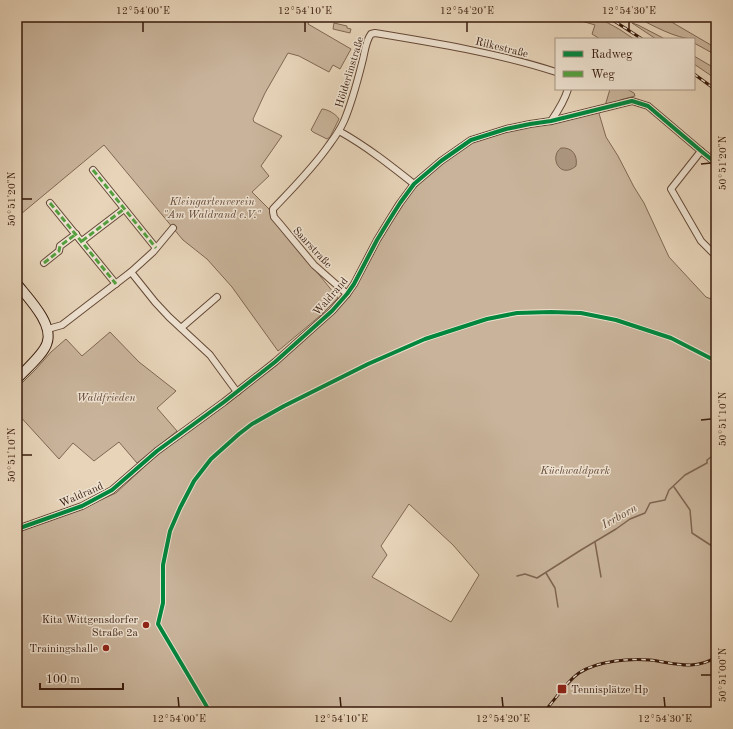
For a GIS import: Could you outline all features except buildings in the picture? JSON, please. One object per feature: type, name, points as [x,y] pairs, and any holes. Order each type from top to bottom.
[{"type":"street","name":"Rilkestraße","points":[[371,34],[375,33],[450,45],[555,72]]},
{"type":"street","name":"Hölderlinstraße","points":[[273,209],[306,175],[339,131],[356,88],[366,44],[371,34]]},
{"type":"street","points":[[550,121],[564,101],[568,90]]},
{"type":"street","name":"Waldrand","points":[[17,529],[82,506],[112,490],[157,451],[237,392],[309,333],[347,294],[354,284],[377,240],[414,184],[441,161],[471,140],[506,129],[550,121],[632,101],[648,106],[701,151]]},
{"type":"street","points":[[339,131],[376,155],[414,184]]},
{"type":"street","points":[[716,163],[701,151],[671,189],[701,241],[716,256]]},
{"type":"street","points":[[93,170],[156,248]]},
{"type":"street","points":[[50,203],[116,284]]},
{"type":"street","points":[[82,242],[124,209]]},
{"type":"street","name":"Saarstraße","points":[[273,209],[274,217],[314,265],[347,294]]},
{"type":"street","points":[[48,329],[62,325],[131,272],[156,248],[173,228]]},
{"type":"street","points":[[44,263],[59,251],[60,246],[76,234]]},
{"type":"street","points":[[131,272],[169,317],[210,355],[237,392]]},
{"type":"street","points":[[17,284],[44,319],[48,329],[48,343],[43,351],[17,379]]},
{"type":"street","points":[[182,328],[217,298]]},
{"type":"green space","name":"Kleingartenverein \"Am Waldrand e.V.\"","points":[[17,17],[312,17],[308,24],[351,49],[340,69],[333,65],[329,72],[299,56],[288,53],[265,93],[253,119],[254,122],[282,136],[261,166],[269,176],[252,192],[269,209],[290,239],[338,298],[321,315],[278,351],[232,287],[207,259],[183,240],[104,145],[21,214],[17,210]]},
{"type":"green space","points":[[568,17],[597,17],[632,38],[598,38],[592,34],[595,25]]},
{"type":"green space","points":[[636,17],[663,17],[716,48],[716,55],[695,44],[695,38],[680,37]]},
{"type":"green space","points":[[334,23],[347,26],[347,28],[351,29],[350,33],[333,29]]},
{"type":"green space","points":[[632,23],[663,38],[654,38]]},
{"type":"green space","points":[[695,57],[716,69],[716,79],[695,65]]},
{"type":"green space","points":[[610,90],[629,90],[634,93],[635,96],[605,106]]},
{"type":"green space","points":[[322,109],[331,112],[339,119],[330,137],[327,139],[311,130]]},
{"type":"green space","name":"Küchwaldpark","points":[[598,110],[606,137],[644,203],[669,257],[706,297],[716,301],[716,712],[17,712],[17,541],[19,541],[17,532],[83,508],[116,493],[156,456],[238,392],[334,313],[378,240],[414,186],[441,163],[473,142],[507,130]],"holes":[[[409,504],[453,545],[479,575],[451,622],[372,577],[387,555],[381,546]]]},
{"type":"green space","name":"Waldfrieden","points":[[110,332],[139,362],[176,391],[157,408],[177,431],[137,463],[119,442],[94,461],[73,443],[59,459],[17,413],[17,388],[51,352],[66,339],[82,356]]},
{"type":"shaded area","points":[[561,148],[571,150],[575,155],[576,166],[570,170],[561,169],[556,161],[556,156]]},
{"type":"waterway","name":"Irrborn","points":[[517,576],[525,574],[537,578],[630,519],[645,513],[650,503],[665,500],[669,490],[685,475],[707,463],[707,460],[716,453]]},
{"type":"waterway","points":[[674,487],[690,510],[692,533],[715,548]]},
{"type":"waterway","points":[[595,542],[601,577]]},
{"type":"waterway","points":[[546,573],[555,588],[558,607]]},
{"type":"railway","points":[[608,17],[640,38]]},
{"type":"railway","points":[[695,75],[716,90]]},
{"type":"railway","points":[[544,712],[574,677],[586,669],[604,663],[614,661],[650,660],[692,665],[700,664],[716,657]]},
{"type":"marked path","points":[[93,170],[156,248]]},
{"type":"marked path","points":[[50,203],[116,284]]},
{"type":"marked path","points":[[82,241],[124,209]]},
{"type":"marked path","points":[[44,263],[59,251],[60,246],[76,234]]},
{"type":"cycle path","points":[[17,529],[82,506],[112,490],[157,451],[224,402],[275,362],[332,311],[347,294],[354,284],[377,240],[400,203],[414,184],[441,161],[471,140],[506,129],[551,121],[632,101],[648,106],[716,163]]},
{"type":"cycle path","points":[[210,712],[158,624],[163,603],[163,565],[170,531],[194,481],[211,459],[252,424],[284,406],[368,364],[425,339],[487,319],[517,313],[581,313],[616,320],[671,338],[714,360],[716,359]]},
{"type":"place","name":"Kita Wittgensdorfer Straße 2a","points":[[146,625]]},
{"type":"place","name":"Trainingshalle","points":[[106,648]]},
{"type":"place","name":"Tennisplätze Hp","points":[[562,689]]}]
